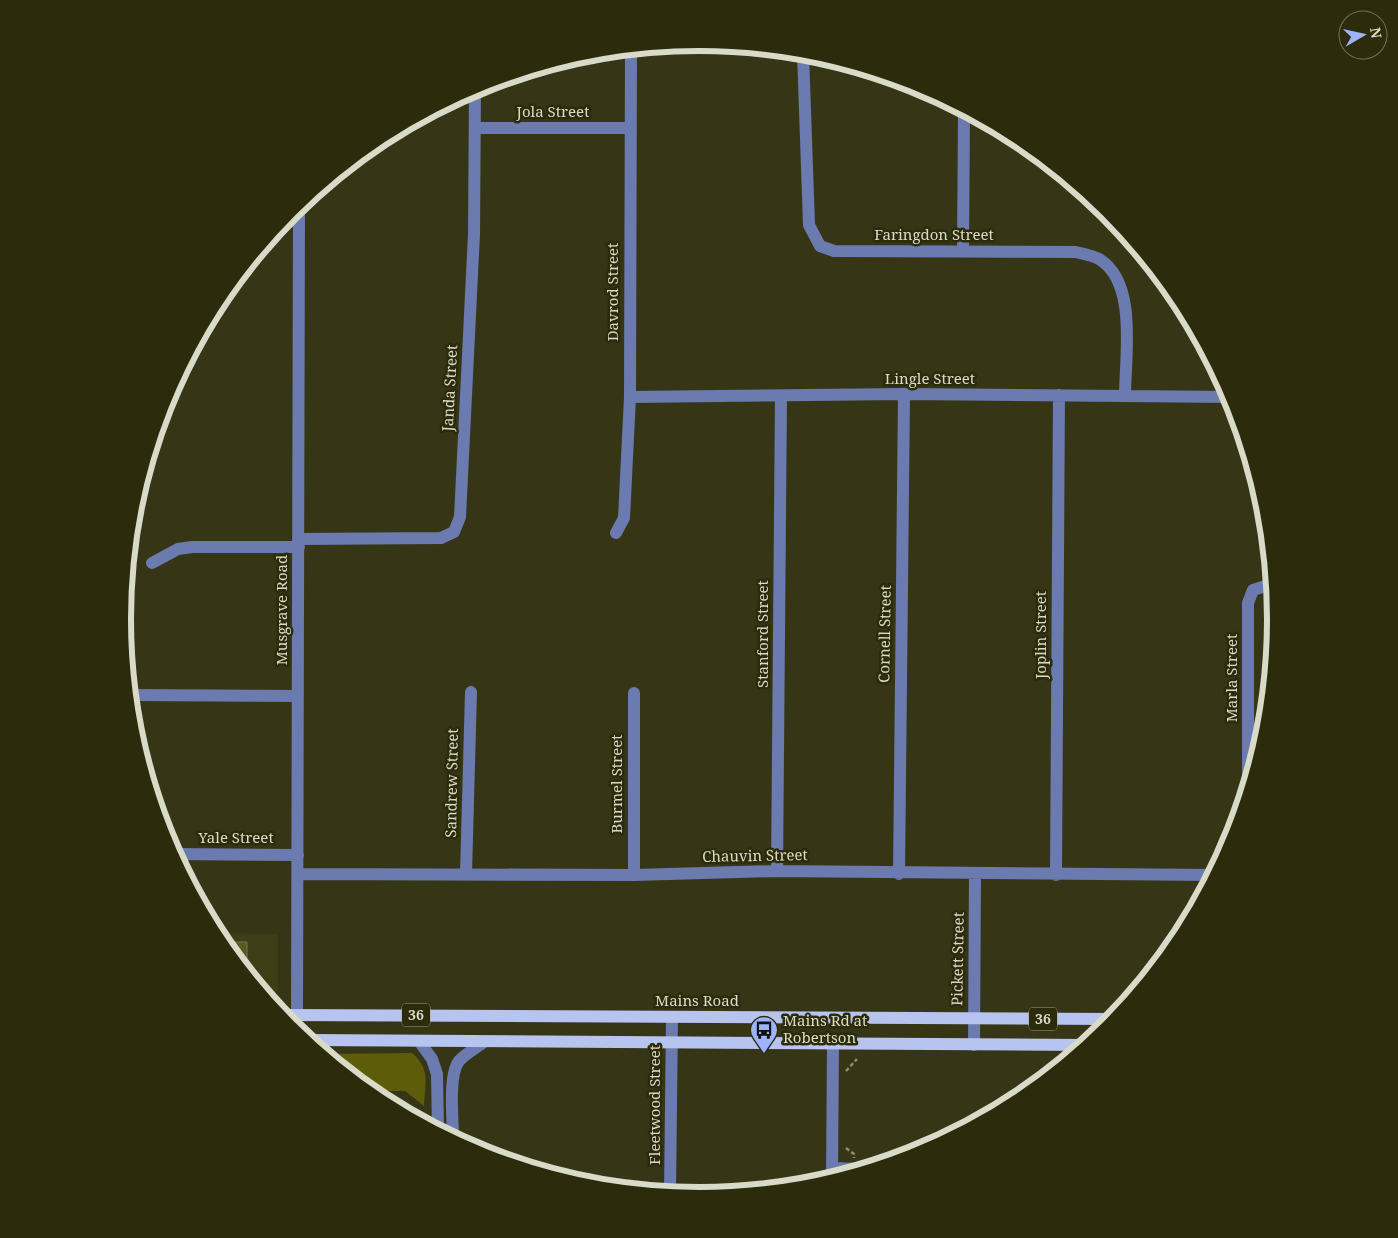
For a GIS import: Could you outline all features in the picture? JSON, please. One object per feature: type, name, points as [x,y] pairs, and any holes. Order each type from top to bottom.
[{"type":"main road","name":"Mains Road","points":[[293,1015],[1100,1020]]},
{"type":"main road","name":"36","points":[[319,1040],[1074,1045]]},
{"type":"street","name":"Davrod Street","points":[[616,533],[624,518],[630,397],[631,55]]},
{"type":"street","name":"Faringdon Street","points":[[803,61],[809,225],[820,246],[834,251],[1076,252],[1098,259],[1112,271],[1122,289],[1126,308],[1125,396]]},
{"type":"street","name":"Janda Street","points":[[152,562],[178,549],[192,547],[441,538],[454,532],[460,517],[474,234],[475,97]]},
{"type":"street","points":[[963,251],[964,117]]},
{"type":"street","name":"Jola Street","points":[[476,128],[631,128]]},
{"type":"street","name":"Musgrave Road","points":[[297,1015],[299,217]]},
{"type":"street","name":"Lingle Street","points":[[630,397],[904,394],[1222,397]]},
{"type":"street","name":"Cornell Street","points":[[899,874],[904,394]]},
{"type":"street","name":"Joplin Street","points":[[1056,874],[1058,395]]},
{"type":"street","name":"Stanford Street","points":[[777,871],[781,396]]},
{"type":"street","name":"Marla Street","points":[[1248,762],[1248,603],[1253,590],[1266,586]]},
{"type":"street","name":"Sandrew Street","points":[[466,874],[471,692]]},
{"type":"street","name":"Burmel Street","points":[[634,693],[634,875]]},
{"type":"street","points":[[136,695],[298,696]]},
{"type":"street","name":"Yale Street","points":[[183,854],[298,855]]},
{"type":"street","name":"Chauvin Street","points":[[298,874],[634,875],[777,871],[899,874],[1205,875]]},
{"type":"street","name":"Pickett Street","points":[[974,1044],[975,874]]},
{"type":"street","name":"Fleetwood Street","points":[[670,1186],[672,1017]]},
{"type":"street","points":[[419,1041],[432,1059],[437,1074],[438,1123]]},
{"type":"street","points":[[453,1130],[453,1083],[456,1066],[463,1058],[484,1042]]},
{"type":"street","points":[[832,1170],[834,1044]]},
{"type":"path","points":[[845,1076],[847,1068],[857,1059]]},
{"type":"path","points":[[845,1144],[846,1149],[854,1154],[858,1164]]},
{"type":"shaded area","points":[[226,933],[278,934],[278,989],[275,995],[249,965]]},
{"type":"shaded area","points":[[412,1053],[422,1065],[426,1077],[424,1106],[405,1091],[384,1091],[335,1054]]},
{"type":"building","points":[[233,942],[247,942],[247,962]]},
{"type":"place","name":"Mains Rd at Robertson","points":[[764,1054]]}]
